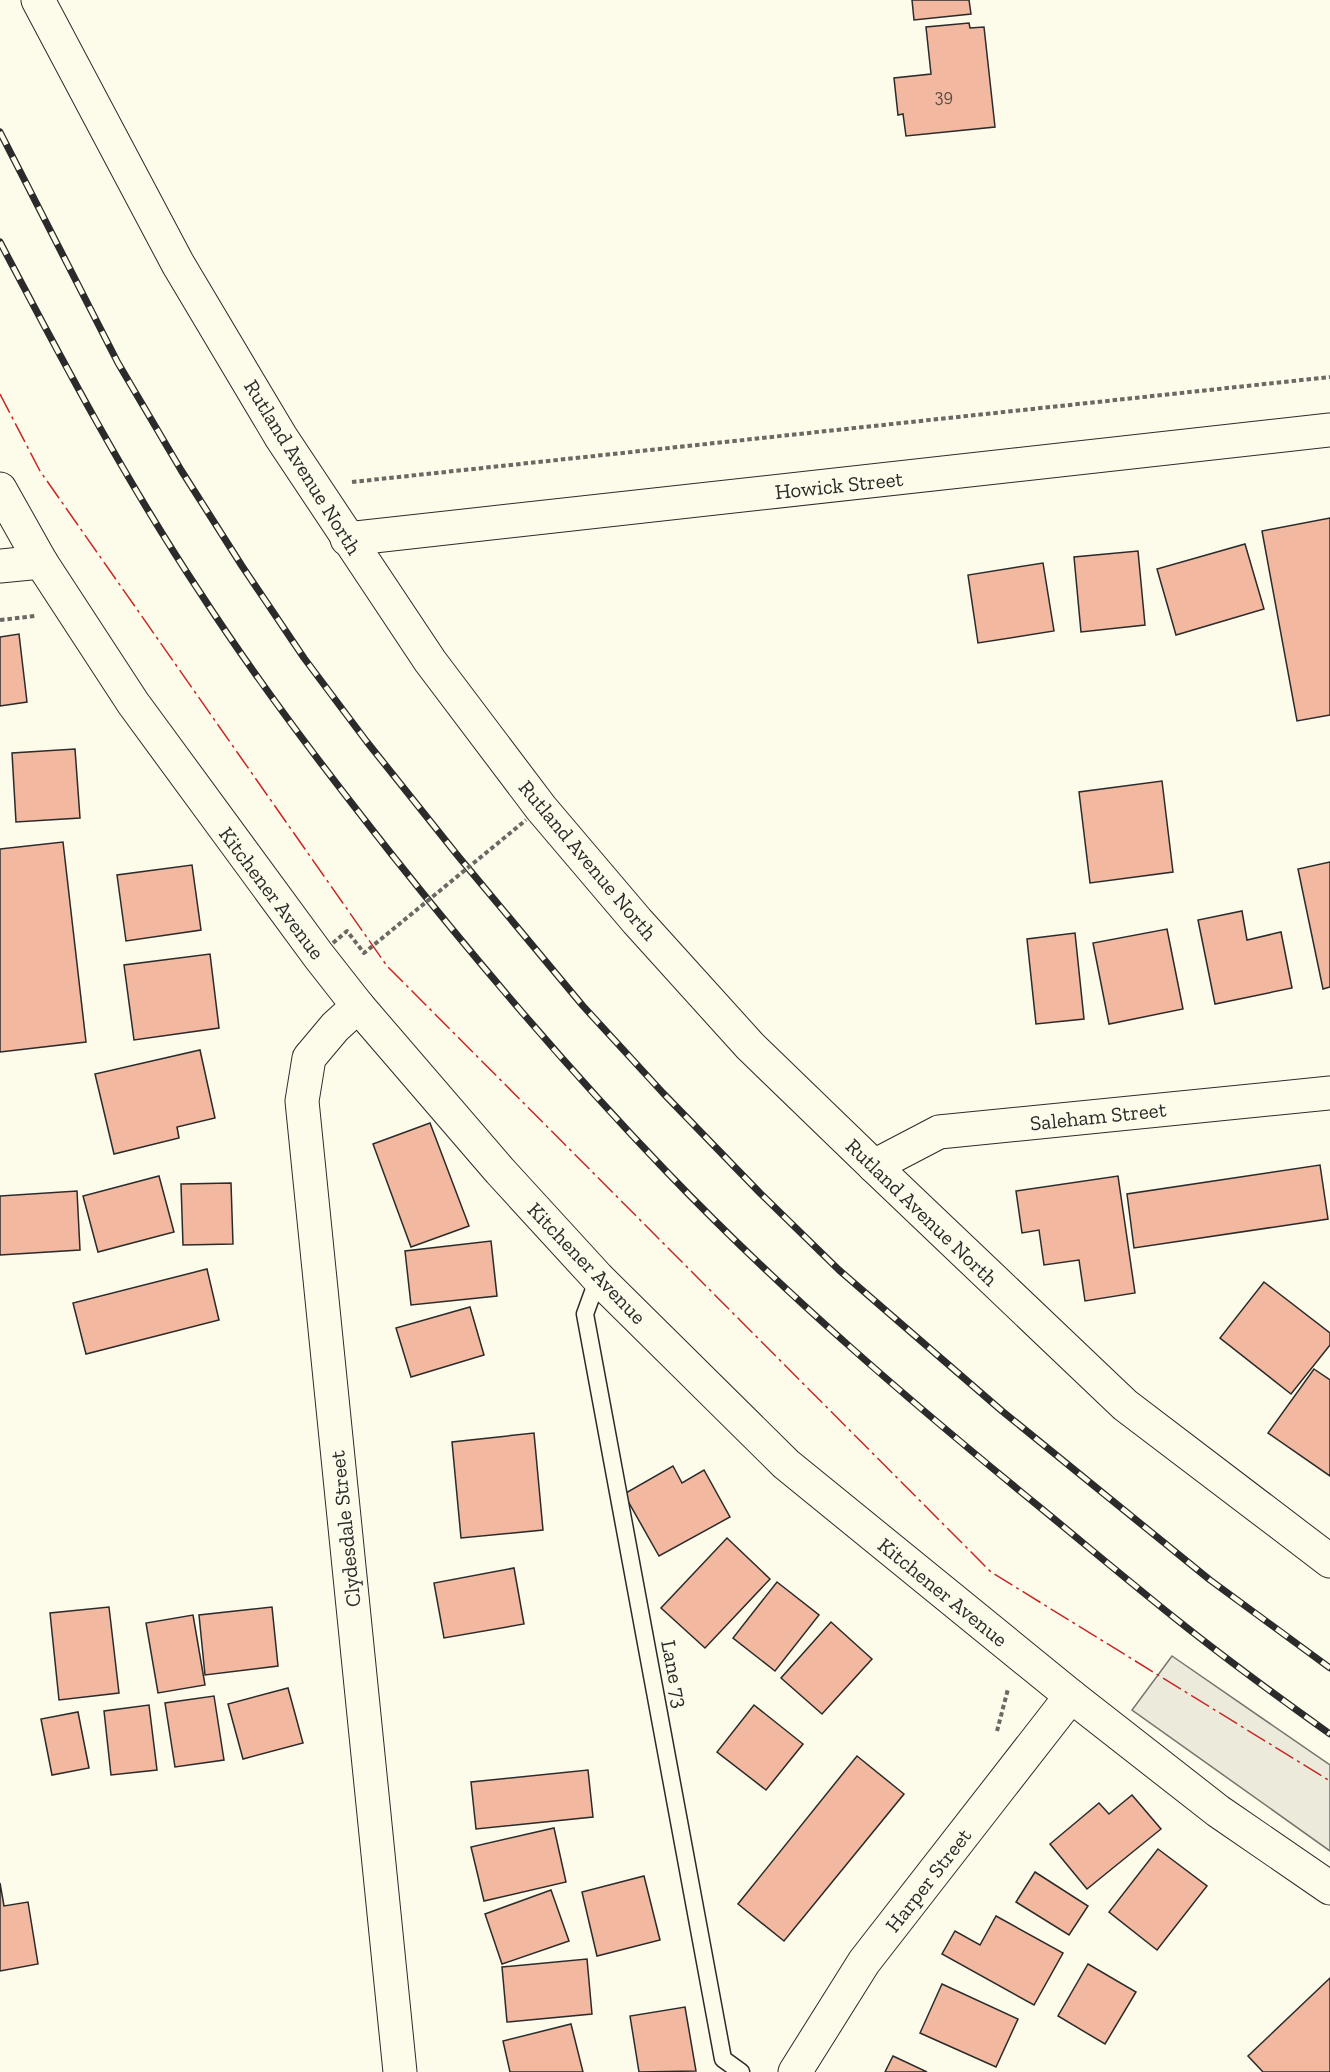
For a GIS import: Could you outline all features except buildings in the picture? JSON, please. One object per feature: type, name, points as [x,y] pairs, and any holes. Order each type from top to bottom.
[{"type":"street","name":"Rutland Avenue North","points":[[38,0],[178,264],[281,437],[430,661],[541,808],[637,921],[750,1046],[874,1166],[1125,1405],[1330,1561]]},
{"type":"street","name":"Howick Street","points":[[347,539],[1330,430]]},
{"type":"street","name":"Kitchener Avenue","points":[[0,489],[41,562],[133,703],[358,1006],[500,1171],[598,1278],[786,1464],[1071,1696],[1218,1811],[1330,1888]]},
{"type":"street","points":[[0,566],[41,562]]},
{"type":"street","name":"Clydesdale Street","points":[[358,1006],[335,1027],[309,1058],[302,1101],[400,2072]]},
{"type":"street","name":"Saleham Street","points":[[874,1166],[939,1132],[1330,1094]]},
{"type":"street","name":"Harper Street","points":[[795,2072],[864,1962],[1071,1696]]},
{"type":"lane","name":"Lane 73","points":[[598,1278],[585,1314],[587,1326],[723,2059],[741,2072]]},
{"type":"path","points":[[350,483],[1330,377]]},
{"type":"path","points":[[0,620],[46,615]]},
{"type":"path","points":[[333,943],[346,931],[364,953],[526,820]]},
{"type":"shaded area","points":[[1172,1656],[1330,1765],[1330,1851],[1132,1710]]},
{"type":"railway","points":[[0,132],[118,363],[181,470],[242,566],[304,658],[367,742],[583,1006],[663,1093],[839,1270],[1002,1411],[1210,1580],[1330,1668]]},
{"type":"railway","points":[[0,242],[121,465],[223,628],[318,760],[393,856],[458,937],[559,1055],[709,1215],[849,1346],[1159,1605],[1330,1734]]},
{"type":"power","points":[[0,394],[40,471],[387,966],[991,1572],[1330,1781]]}]
